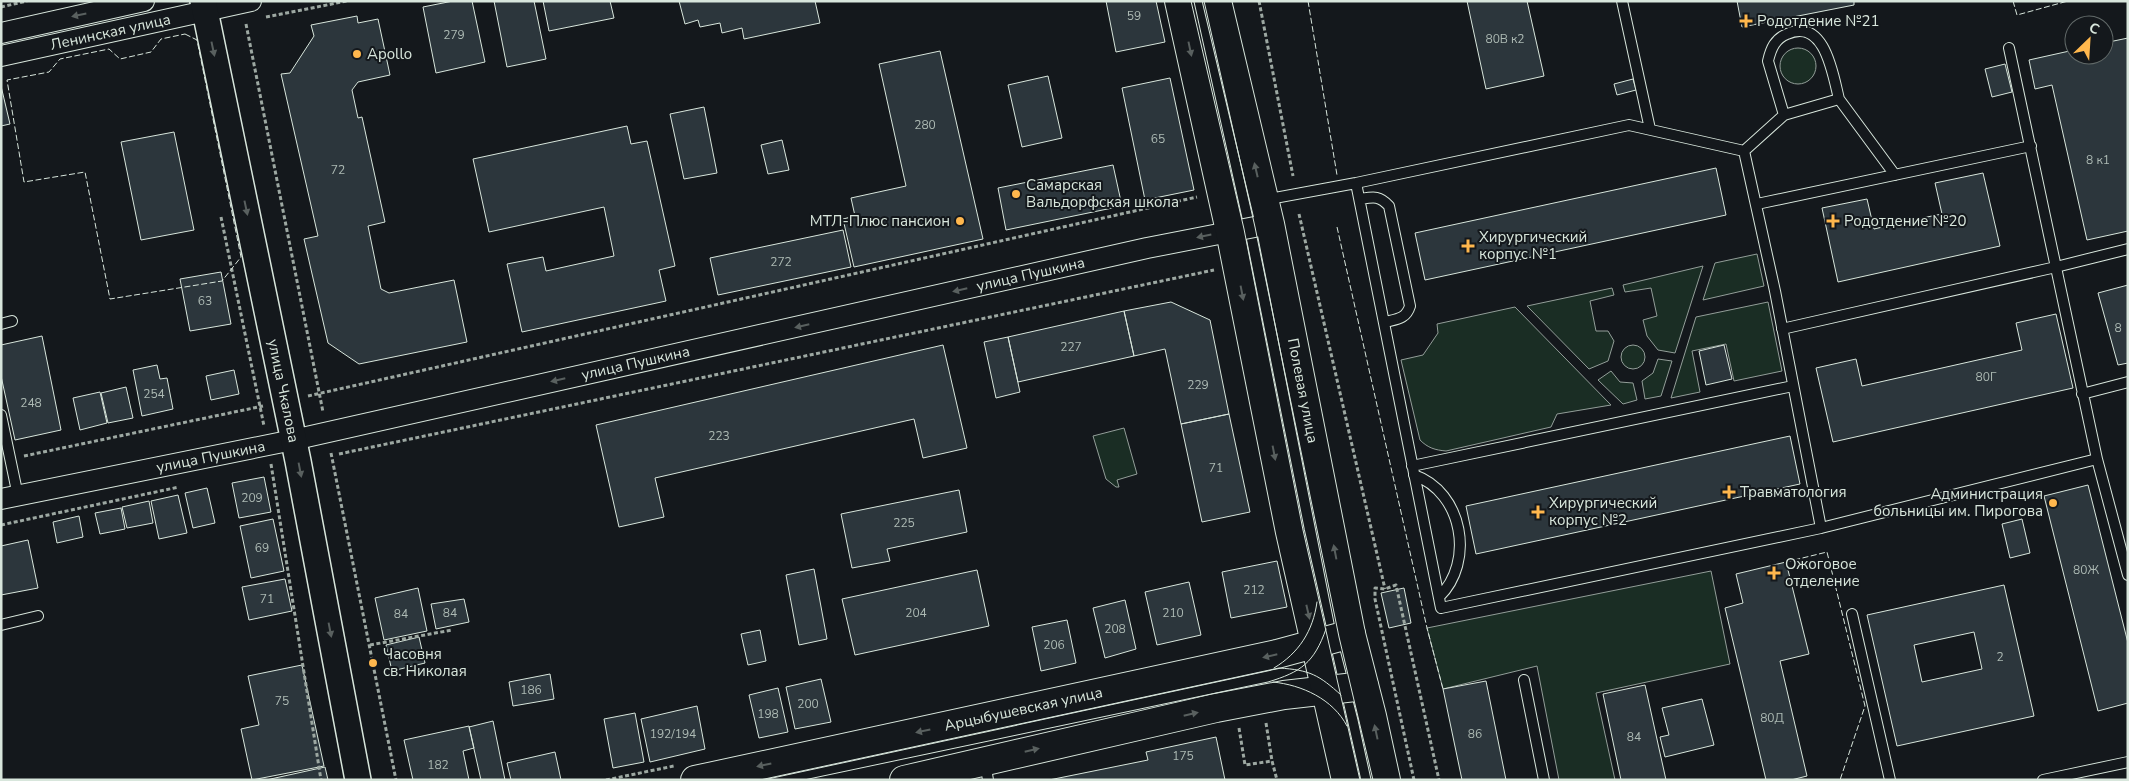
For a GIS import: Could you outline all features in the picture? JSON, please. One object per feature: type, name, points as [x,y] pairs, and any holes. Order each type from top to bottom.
[{"type":"main road","points":[[1180,1],[1230,231],[1290,532],[1346,780]]},
{"type":"main road","name":"Полевая улица","points":[[1217,1],[1266,212],[1351,634],[1386,780]]},
{"type":"main road","name":"Арцыбушевская улица","points":[[695,780],[1277,654],[1351,634]]},
{"type":"main road","points":[[904,780],[986,770],[1216,708],[1284,695],[1327,692],[1364,686]]},
{"type":"street","name":"Ленинская улица","points":[[1,32],[144,1]]},
{"type":"street","name":"Ленинская улица","points":[[1,56],[204,6],[251,1]]},
{"type":"street","name":"улица Чкалова","points":[[204,6],[293,440],[358,780]]},
{"type":"street","name":"улица Пушкина","points":[[10,498],[293,440],[1230,231],[1266,212]]},
{"type":"lane","points":[[1622,1],[1650,129]]},
{"type":"lane","points":[[1784,115],[1768,61],[1774,44],[1782,36],[1791,32],[1801,32],[1811,35],[1820,41],[1826,49],[1840,99],[1895,175]]},
{"type":"lane","points":[[2009,48],[2082,394],[2128,575]]},
{"type":"lane","points":[[1744,151],[1784,115],[1840,99]]},
{"type":"lane","points":[[1266,212],[1356,183],[1629,125],[1744,151]]},
{"type":"lane","points":[[1757,204],[2031,146]]},
{"type":"lane","points":[[1744,151],[1757,204],[1821,528]]},
{"type":"lane","points":[[1356,183],[1441,608],[1821,528],[2097,459]]},
{"type":"lane","points":[[1360,199],[1376,196],[1383,199],[1389,206],[1410,306],[1407,314],[1401,319],[1385,322]]},
{"type":"lane","points":[[1782,329],[2056,268],[2128,249]]},
{"type":"lane","points":[[2082,394],[2128,382]]},
{"type":"lane","points":[[1413,471],[1793,386]]},
{"type":"lane","points":[[1,415],[10,458],[10,498]]},
{"type":"lane","points":[[1413,471],[1442,494],[1456,515],[1461,541],[1458,567],[1446,590],[1439,597]]},
{"type":"lane","points":[[1852,614],[1890,780]]},
{"type":"lane","points":[[1,625],[38,616]]},
{"type":"lane","points":[[1524,680],[1544,780]]},
{"type":"lane","points":[[2043,780],[2078,777],[2128,762]]},
{"type":"path","points":[[1,7],[27,1]]},
{"type":"path","points":[[264,17],[347,1]]},
{"type":"path","points":[[1259,1],[1293,176]]},
{"type":"path","points":[[245,21],[396,780]]},
{"type":"path","points":[[10,458],[285,402],[1205,195]]},
{"type":"path","points":[[1300,214],[1385,589]]},
{"type":"path","points":[[332,455],[1214,270]]},
{"type":"path","points":[[262,469],[272,467],[321,780]]},
{"type":"path","points":[[1,525],[185,486]]},
{"type":"path","points":[[1414,780],[1375,599],[1375,588],[1385,589],[1396,585],[1439,780]]},
{"type":"path","points":[[370,646],[452,630]]},
{"type":"path","points":[[1266,722],[1277,780]]},
{"type":"path","points":[[1239,727],[1245,765],[1272,761]]},
{"type":"green space","points":[[1798,48],[1810,54],[1816,66],[1810,78],[1798,84],[1786,78],[1780,66],[1786,54]]},
{"type":"green space","points":[[1757,254],[1764,286],[1703,300],[1715,263]]},
{"type":"green space","points":[[1703,266],[1675,353],[1658,350],[1647,336],[1643,320],[1657,316],[1651,288],[1625,292],[1623,285]]},
{"type":"green space","points":[[1612,288],[1614,295],[1590,301],[1596,331],[1608,331],[1614,341],[1608,361],[1589,369],[1527,306]]},
{"type":"green space","points":[[1768,302],[1782,371],[1734,381],[1726,344],[1692,351],[1700,392],[1671,398],[1696,317]]},
{"type":"green space","points":[[1515,307],[1611,405],[1557,414],[1551,427],[1446,451],[1429,447],[1420,440],[1401,360],[1423,355],[1438,333],[1437,324]]},
{"type":"green space","points":[[1628,345],[1638,345],[1645,352],[1645,362],[1638,369],[1628,369],[1621,362],[1621,352]]},
{"type":"green space","points":[[1658,359],[1672,361],[1661,396],[1645,399],[1642,381],[1653,373]]},
{"type":"green space","points":[[1611,371],[1620,382],[1633,383],[1637,400],[1623,404],[1598,380]]},
{"type":"green space","points":[[1124,428],[1137,474],[1117,480],[1119,487],[1116,487],[1106,479],[1093,436]]},
{"type":"green space","points":[[1711,571],[1730,664],[1596,693],[1615,780],[1559,780],[1537,666],[1443,689],[1427,628]]},
{"type":"building","points":[[453,1],[472,1],[485,62],[436,73],[423,7]]},
{"type":"building","points":[[494,1],[534,1],[546,59],[507,67]]},
{"type":"building","points":[[543,1],[610,1],[614,18],[549,31]]},
{"type":"building","points":[[679,1],[815,1],[820,23],[744,39],[742,28],[722,33],[720,23],[700,27],[698,20],[685,24]]},
{"type":"building","points":[[1106,1],[1156,1],[1165,42],[1116,52]]},
{"type":"building","points":[[1467,1],[1527,1],[1544,76],[1486,89]]},
{"type":"building","points":[[1737,1],[1854,1],[1854,5],[1742,27]]},
{"type":"building","points":[[357,16],[358,23],[378,19],[390,75],[358,82],[352,90],[358,118],[362,117],[385,222],[368,226],[381,289],[389,293],[454,280],[467,342],[359,364],[328,343],[304,239],[318,236],[281,74],[290,73],[314,36],[311,25]]},
{"type":"building","points":[[2128,38],[2128,231],[2087,240],[2052,85],[2035,89],[2029,60],[2064,52],[2064,65],[2114,65],[2114,41]]},
{"type":"building","points":[[940,51],[983,239],[854,267],[843,219],[855,216],[851,198],[906,186],[879,64]]},
{"type":"building","points":[[2005,64],[2012,92],[1992,97],[1985,69]]},
{"type":"building","points":[[1048,76],[1062,138],[1022,147],[1008,85]]},
{"type":"building","points":[[1170,78],[1194,190],[1145,200],[1122,88]]},
{"type":"building","points":[[1633,79],[1636,90],[1617,95],[1614,84]]},
{"type":"building","points":[[1,86],[10,124],[1,126]]},
{"type":"building","points":[[704,107],[717,173],[684,179],[670,114]]},
{"type":"building","points":[[627,126],[631,144],[647,141],[675,266],[659,270],[666,301],[522,332],[507,264],[543,257],[546,271],[614,256],[604,207],[489,232],[473,159]]},
{"type":"building","points":[[174,132],[194,230],[141,240],[121,142]]},
{"type":"building","points":[[782,140],[789,170],[768,174],[761,145]]},
{"type":"building","points":[[1113,165],[1122,206],[1006,230],[998,188]]},
{"type":"building","points":[[1716,168],[1726,215],[1425,280],[1415,233]]},
{"type":"building","points":[[1983,173],[2000,246],[1838,282],[1822,208],[1867,199],[1874,229],[1942,214],[1935,183]]},
{"type":"building","points":[[843,230],[851,267],[718,295],[710,258]]},
{"type":"building","points":[[221,272],[231,324],[190,331],[180,279]]},
{"type":"building","points":[[2128,285],[2128,363],[2118,365],[2098,293]]},
{"type":"building","points":[[1171,302],[1210,320],[1229,414],[1181,424],[1165,349],[1134,356],[1124,311]]},
{"type":"building","points":[[1124,311],[1134,356],[1018,382],[1008,337]]},
{"type":"building","points":[[2056,314],[2073,388],[1833,442],[1816,368],[1856,359],[1862,386],[2022,350],[2016,323]]},
{"type":"building","points":[[42,336],[61,430],[15,440],[1,376],[1,345]]},
{"type":"building","points":[[1008,337],[1020,392],[996,398],[984,342]]},
{"type":"building","points":[[943,345],[967,448],[923,458],[914,419],[655,478],[664,517],[619,527],[596,425]]},
{"type":"building","points":[[1724,345],[1732,379],[1706,385],[1699,351]]},
{"type":"building","points":[[157,365],[160,379],[167,378],[173,409],[142,416],[133,370]]},
{"type":"building","points":[[234,370],[239,394],[211,400],[206,376]]},
{"type":"building","points":[[126,387],[133,418],[108,423],[101,393]]},
{"type":"building","points":[[100,392],[107,423],[80,430],[73,398]]},
{"type":"building","points":[[1229,414],[1250,512],[1202,522],[1181,424]]},
{"type":"building","points":[[1790,436],[1800,484],[1476,554],[1466,506]]},
{"type":"building","points":[[264,477],[271,512],[239,518],[232,483]]},
{"type":"building","points":[[2088,485],[2128,643],[2128,703],[2098,711],[2044,496]]},
{"type":"building","points":[[207,488],[215,523],[193,528],[185,493]]},
{"type":"building","points":[[959,490],[967,532],[887,549],[890,561],[852,568],[841,514]]},
{"type":"building","points":[[178,495],[187,533],[159,539],[151,501]]},
{"type":"building","points":[[149,501],[153,523],[127,528],[122,507]]},
{"type":"building","points":[[121,508],[125,529],[100,534],[95,513]]},
{"type":"building","points":[[79,516],[83,537],[57,543],[53,522]]},
{"type":"building","points":[[273,519],[284,571],[251,578],[240,526]]},
{"type":"building","points":[[2022,519],[2030,553],[2010,558],[2002,524]]},
{"type":"building","points":[[28,540],[38,588],[1,595],[1,546]]},
{"type":"building","points":[[1277,561],[1287,607],[1231,618],[1222,572]]},
{"type":"building","points":[[1786,562],[1809,654],[1780,661],[1807,776],[1791,780],[1766,780],[1725,608],[1743,603],[1736,574]]},
{"type":"building","points":[[814,569],[827,639],[799,645],[786,575]]},
{"type":"building","points":[[977,570],[989,626],[855,655],[842,599]]},
{"type":"building","points":[[285,579],[292,611],[249,620],[242,587]]},
{"type":"building","points":[[1189,582],[1201,635],[1157,645],[1145,592]]},
{"type":"building","points":[[2004,585],[2034,716],[1897,746],[1867,615]],"holes":[[[1974,632],[1982,669],[1922,682],[1914,645]]]},
{"type":"building","points":[[418,588],[427,631],[384,640],[375,598]]},
{"type":"building","points":[[1404,588],[1411,623],[1389,628],[1381,593]]},
{"type":"building","points":[[464,599],[469,622],[436,629],[431,604]]},
{"type":"building","points":[[1125,600],[1136,649],[1105,658],[1093,608]]},
{"type":"building","points":[[1067,620],[1076,663],[1041,671],[1032,627]]},
{"type":"building","points":[[760,630],[766,661],[748,665],[741,634]]},
{"type":"building","points":[[419,637],[425,663],[392,671],[386,645]]},
{"type":"building","points":[[302,665],[324,766],[252,780],[241,729],[259,725],[248,676]]},
{"type":"building","points":[[550,674],[554,699],[513,706],[509,682]]},
{"type":"building","points":[[821,679],[831,722],[795,729],[786,687]]},
{"type":"building","points":[[1486,681],[1506,780],[1462,780],[1443,689]]},
{"type":"building","points":[[1645,685],[1666,780],[1621,780],[1603,694]]},
{"type":"building","points":[[778,688],[788,732],[759,738],[749,695]]},
{"type":"building","points":[[1702,699],[1714,745],[1665,757],[1660,737],[1669,735],[1662,708]]},
{"type":"building","points":[[697,706],[705,749],[650,762],[641,719]]},
{"type":"building","points":[[635,713],[644,762],[613,768],[604,719]]},
{"type":"building","points":[[493,721],[505,780],[481,780],[469,727]]},
{"type":"building","points":[[469,726],[474,748],[463,751],[469,780],[413,780],[404,740]]},
{"type":"building","points":[[1216,737],[1225,780],[1049,780],[1148,760],[1146,752]]},
{"type":"building","points":[[555,752],[561,780],[511,780],[507,763]]},
{"type":"building","points":[[325,767],[328,780],[266,780]]},
{"type":"tram line","points":[[1191,1],[1244,229],[1303,530],[1360,780]]},
{"type":"tram line","points":[[1204,1],[1255,227],[1339,637],[1373,780]]},
{"type":"tram line","points":[[1274,668],[1298,648],[1308,632],[1317,602]]},
{"type":"tram line","points":[[804,780],[1268,682],[1298,670],[1305,664],[1317,650],[1326,629]]},
{"type":"tram line","points":[[760,780],[1279,668],[1299,670],[1320,678],[1341,695]]},
{"type":"tram line","points":[[1273,682],[1295,686],[1316,695],[1334,708],[1347,726]]},
{"type":"fence","points":[[1308,1],[1337,175]]},
{"type":"fence","points":[[2013,1],[2017,15],[2068,1]]},
{"type":"fence","points":[[185,34],[197,40],[241,257],[222,281],[110,299],[85,172],[24,182],[7,80],[49,72],[60,59],[109,49],[120,59],[151,52],[161,39],[185,34]]},
{"type":"fence","points":[[1337,227],[1427,628],[1443,689]]},
{"type":"fence","points":[[1786,562],[1827,552],[1865,706],[1840,780]]},
{"type":"place","name":"Родотдение №21","points":[[1746,21]]},
{"type":"place","name":"Apollo","points":[[357,54]]},
{"type":"place","name":"Самарская Вальдорфская школа","points":[[1016,194]]},
{"type":"place","name":"МТЛ-Плюс пансион","points":[[960,221]]},
{"type":"place","name":"Родотдение №20","points":[[1833,221]]},
{"type":"place","name":"Хирургический корпус №1","points":[[1468,246]]},
{"type":"place","name":"Травматология","points":[[1729,492]]},
{"type":"place","name":"Администрация больницы им. Пирогова","points":[[2053,503]]},
{"type":"place","name":"Хирургический корпус №2","points":[[1538,512]]},
{"type":"place","name":"Ожоговое отделение","points":[[1774,573]]},
{"type":"place","name":"Часовня св. Николая","points":[[373,663]]}]
